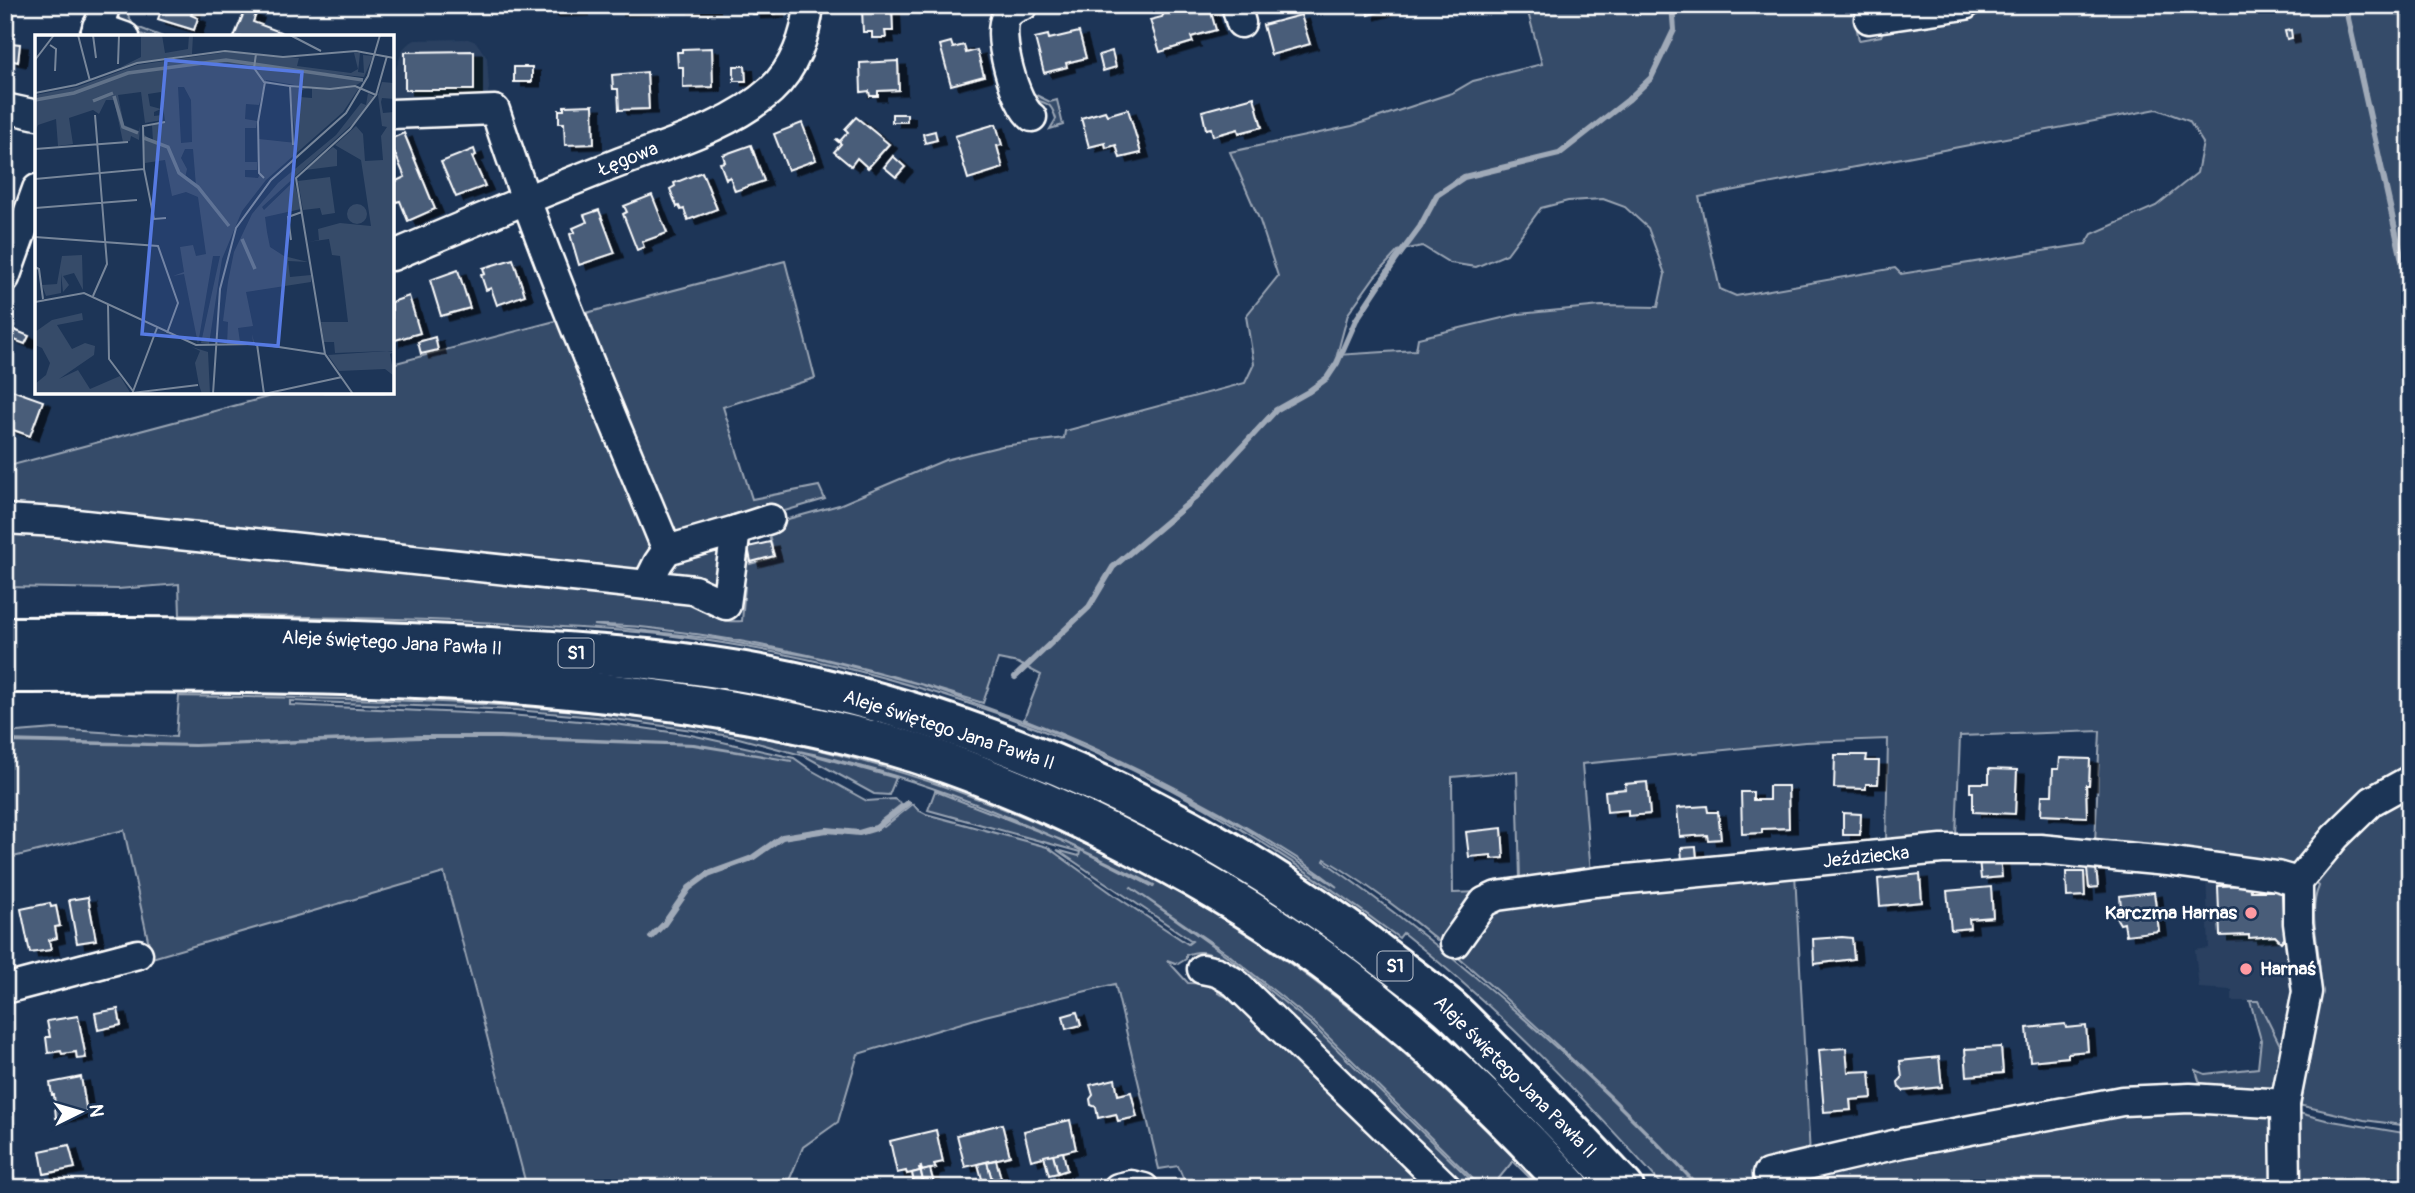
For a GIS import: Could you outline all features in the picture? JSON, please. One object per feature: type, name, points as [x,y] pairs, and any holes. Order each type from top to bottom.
[{"type":"highway","name":"Aleje świętego Jana Pawła II","points":[[5,637],[282,638],[621,656],[790,681],[892,707],[995,741],[1126,796],[1205,837],[1278,880],[1349,930],[1448,1008],[1624,1188]]},
{"type":"highway","name":"Aleje świętego Jana Pawła II","points":[[5,673],[282,674],[451,681],[619,695],[784,720],[881,743],[985,777],[1062,810],[1188,873],[1254,913],[1324,961],[1434,1051],[1572,1188]]},
{"type":"street","name":"Łęgowa","points":[[394,256],[524,200],[713,125],[756,102],[773,89],[796,53],[803,37],[809,5]]},
{"type":"street","points":[[1024,5],[1006,16],[1002,37],[1018,101],[1032,117]]},
{"type":"street","points":[[1869,19],[1965,5]]},
{"type":"street","points":[[99,23],[121,35]]},
{"type":"street","points":[[5,108],[35,115]]},
{"type":"street","points":[[394,114],[495,110],[524,200],[562,298],[667,550]]},
{"type":"street","points":[[5,278],[34,204]]},
{"type":"street","points":[[5,519],[57,522],[694,590],[726,605],[736,530]]},
{"type":"street","points":[[647,585],[667,550],[770,519]]},
{"type":"street","points":[[2286,1188],[2285,1104],[2307,992],[2298,923],[2298,882],[2335,837],[2372,801],[2410,780]]},
{"type":"street","name":"Jeździecka","points":[[1455,943],[1484,902],[1497,895],[1595,882],[1942,849],[2040,849],[2154,860],[2277,876],[2298,882]]},
{"type":"street","points":[[5,989],[138,954]]},
{"type":"street","points":[[1202,969],[1217,972],[1234,982],[1447,1188]]},
{"type":"street","points":[[1768,1174],[1902,1143],[2122,1101],[2190,1098],[2285,1104]]},
{"type":"street","points":[[1118,1188],[1131,1185],[1144,1188]]},
{"type":"shaded area","points":[[121,5],[127,7],[126,12],[134,26],[158,35],[143,35],[122,25],[117,14]]},
{"type":"shaded area","points":[[1526,5],[1852,5],[1859,40],[1881,36],[1885,26],[1892,22],[1998,9],[2008,5],[2410,5],[2410,1126],[2364,1120],[2294,1104],[2319,982],[2314,909],[2319,886],[2295,863],[2283,868],[2095,843],[2100,731],[1960,736],[1956,837],[1886,841],[1888,739],[1805,742],[1582,764],[1591,874],[1520,879],[1517,771],[1452,777],[1453,893],[1480,892],[1494,904],[1795,873],[1810,1156],[1777,1182],[1780,1188],[1701,1188],[1619,1104],[1504,997],[1402,912],[1325,859],[1324,861],[1425,936],[1520,1015],[1611,1099],[1699,1188],[1665,1188],[1540,1055],[1473,992],[1403,933],[1399,938],[1280,854],[1173,791],[1105,757],[1034,727],[890,679],[741,646],[666,635],[457,621],[180,615],[179,584],[118,589],[5,587],[5,527],[693,599],[715,617],[726,621],[742,621],[745,586],[737,585],[743,540],[750,564],[775,557],[766,525],[839,505],[945,460],[1002,446],[1064,438],[1065,431],[1245,383],[1254,364],[1246,316],[1278,276],[1260,221],[1230,152],[1352,126],[1452,93],[1473,81],[1542,64]],"holes":[[[2157,109],[2189,121],[2203,143],[2197,173],[2156,206],[2092,234],[2086,244],[1901,274],[1895,268],[1736,296],[1720,289],[1699,197]],[[1603,199],[1625,207],[1648,228],[1665,274],[1658,307],[1601,306],[1519,314],[1418,338],[1416,350],[1337,355],[1348,314],[1375,276],[1398,251],[1422,246],[1450,263],[1476,267],[1507,254],[1541,208],[1568,201]],[[594,625],[658,629],[769,646],[805,654],[877,672],[916,683],[815,657],[716,639]],[[998,659],[1018,663],[1041,675],[1024,719],[1113,757],[1200,801],[1288,852],[1337,887],[1240,825],[1150,776],[1046,729],[927,686],[983,703]]]},
{"type":"shaded area","points":[[468,39],[476,42],[487,58],[487,97],[394,109],[394,74],[403,49],[415,40]]},
{"type":"shaded area","points":[[1026,90],[1050,102],[1057,100],[1063,125],[1050,129],[1056,119],[1052,108],[1029,97]]},
{"type":"shaded area","points":[[785,261],[815,378],[723,407],[752,499],[819,486],[825,499],[677,543],[575,316]]},
{"type":"shaded area","points":[[559,320],[658,550],[635,576],[5,510],[5,467],[279,394],[394,394],[394,363]]},
{"type":"shaded area","points":[[732,536],[720,579],[712,583],[659,577],[671,554]]},
{"type":"shaded area","points":[[179,696],[505,705],[635,717],[789,743],[878,766],[965,794],[1050,828],[1133,868],[1212,913],[1289,963],[1410,1058],[1544,1188],[1540,1188],[1513,1161],[1491,1188],[1485,1188],[1313,1022],[1228,954],[1130,887],[1227,956],[1311,1024],[1472,1181],[1483,1188],[1455,1188],[1222,961],[1201,952],[1186,955],[1186,959],[1178,964],[1167,960],[1188,983],[1219,984],[1235,992],[1438,1188],[1175,1188],[1184,1180],[1178,1166],[1159,1169],[1115,984],[985,1016],[858,1054],[838,1122],[803,1147],[786,1188],[527,1188],[444,873],[152,958],[124,830],[5,859],[5,742],[194,746],[499,738],[693,745],[792,761],[694,744],[500,736],[420,736],[195,745],[5,740],[5,733],[55,729],[176,737]],"holes":[[[290,701],[516,710],[606,718],[735,737],[805,756],[874,794],[889,795],[896,778],[798,751],[936,789],[1054,837],[935,791],[928,810],[1080,852],[1079,856],[1057,850],[1192,941],[1188,944],[1047,847],[926,814],[913,804],[884,827],[879,822],[902,804],[894,799],[867,801],[794,758],[691,735],[615,724],[509,715],[290,705]],[[1071,845],[1154,885],[1153,887]],[[1218,990],[1234,996],[1244,1005],[1371,1129],[1369,1132],[1232,999],[1218,993]]]},
{"type":"shaded area","name":"Harnaś","points":[[2206,874],[2285,885],[2299,1000],[2286,1057],[2258,1001],[2232,1001],[2232,990],[2199,988],[2195,950],[2209,948]]},
{"type":"shaded area","points":[[2250,1001],[2258,1001],[2286,1057],[2277,1087],[2232,1090],[2205,1087],[2199,1081],[2196,1070],[2205,1074],[2258,1068],[2261,1040]]},
{"type":"shaded area","points":[[2124,1107],[2271,1107],[2281,1188],[1793,1188],[1798,1172]]},
{"type":"shaded area","points":[[2295,1112],[2410,1134],[2406,1188],[2292,1188]]},
{"type":"building","points":[[163,5],[195,5],[191,15],[198,18],[194,30],[158,19]]},
{"type":"building","points":[[550,5],[581,5],[581,11],[550,12]]},
{"type":"building","points":[[616,5],[646,5],[646,10],[616,11]]},
{"type":"building","points":[[681,5],[712,5],[712,8],[681,9]]},
{"type":"building","points":[[752,5],[776,5],[776,13],[753,14]]},
{"type":"building","points":[[1209,5],[1216,30],[1191,37],[1193,42],[1160,52],[1150,20],[1162,17],[1164,13],[1173,14]]},
{"type":"building","points":[[1366,5],[1400,5],[1400,6],[1368,15]]},
{"type":"building","points":[[892,8],[893,31],[885,31],[886,38],[872,38],[872,32],[863,32],[862,9]]},
{"type":"building","points":[[245,10],[256,14],[253,22],[283,33],[282,35],[235,35]]},
{"type":"building","points":[[1301,15],[1310,44],[1271,55],[1263,25]]},
{"type":"building","points":[[2291,30],[2292,38],[2287,39],[2285,31]]},
{"type":"building","points":[[1079,32],[1086,58],[1044,73],[1035,38],[1048,35],[1049,39]]},
{"type":"building","points":[[951,42],[953,48],[964,45],[966,53],[977,50],[984,76],[951,85],[940,45]]},
{"type":"building","points":[[11,43],[20,44],[18,62],[9,60]]},
{"type":"building","points":[[712,48],[713,87],[683,88],[683,67],[678,67],[677,52],[682,52],[682,49]]},
{"type":"building","points":[[474,51],[474,90],[405,90],[405,52]]},
{"type":"building","points":[[1112,51],[1116,67],[1103,71],[1099,55]]},
{"type":"building","points":[[898,61],[899,90],[878,91],[878,96],[870,96],[869,91],[861,92],[860,63]]},
{"type":"building","points":[[734,66],[745,66],[746,81],[734,81]]},
{"type":"building","points":[[514,67],[532,67],[532,82],[514,82]]},
{"type":"building","points":[[647,72],[649,109],[619,110],[618,89],[613,89],[612,75]]},
{"type":"building","points":[[1254,97],[1262,127],[1239,133],[1238,129],[1213,136],[1211,128],[1206,129],[1202,111]]},
{"type":"building","points":[[593,105],[594,144],[565,145],[564,123],[559,123],[559,110],[564,110],[564,106]]},
{"type":"building","points":[[1128,109],[1141,153],[1120,158],[1116,145],[1106,148],[1105,143],[1089,147],[1081,118],[1105,111],[1107,115]]},
{"type":"building","points":[[892,114],[907,114],[907,122],[892,122]]},
{"type":"building","points":[[856,117],[889,144],[868,168],[857,158],[851,166],[834,152],[841,144],[836,140],[840,141],[848,132],[845,129]]},
{"type":"building","points":[[802,123],[816,160],[788,170],[774,134]]},
{"type":"building","points":[[996,124],[1002,145],[997,146],[1003,168],[968,179],[955,136]]},
{"type":"building","points":[[935,131],[937,140],[925,143],[923,134]]},
{"type":"building","points":[[404,133],[435,209],[408,221],[400,201],[396,202],[394,198],[394,182],[405,177],[394,152],[394,137]]},
{"type":"building","points":[[751,145],[764,181],[735,191],[730,177],[726,179],[720,163],[725,162],[723,155]]},
{"type":"building","points":[[474,149],[476,155],[472,157],[485,186],[456,197],[441,162]]},
{"type":"building","points":[[893,156],[905,167],[896,177],[884,167]]},
{"type":"building","points":[[702,172],[717,209],[688,220],[684,209],[677,207],[670,189],[675,186],[674,183]]},
{"type":"building","points":[[652,195],[667,233],[642,242],[644,247],[637,250],[623,214],[627,212],[624,206]]},
{"type":"building","points":[[599,210],[615,253],[579,265],[570,234],[575,232],[573,228],[587,222],[584,215]]},
{"type":"building","points":[[513,259],[525,295],[497,305],[491,288],[486,290],[481,275],[485,274],[483,268]]},
{"type":"building","points":[[458,270],[470,308],[441,316],[430,280]]},
{"type":"building","points":[[409,296],[420,333],[394,340],[394,301]]},
{"type":"building","points":[[12,329],[29,336],[25,344],[9,338]]},
{"type":"building","points":[[435,337],[438,350],[421,354],[418,342]]},
{"type":"building","points":[[9,389],[43,401],[30,436],[5,427],[5,415],[9,407],[5,405],[5,399]]},
{"type":"building","points":[[770,542],[774,556],[751,562],[748,547]]},
{"type":"building","points":[[1835,755],[1867,755],[1866,761],[1879,761],[1878,784],[1866,784],[1866,789],[1834,788]]},
{"type":"building","points":[[2060,758],[2090,759],[2089,785],[2086,785],[2087,817],[2041,815],[2042,795],[2052,795],[2053,769],[2059,769]]},
{"type":"building","points":[[1989,769],[2017,770],[2015,814],[1973,812],[1970,783],[1989,783]]},
{"type":"building","points":[[1647,782],[1650,814],[1628,816],[1628,810],[1607,812],[1605,791],[1626,789],[1625,784]]},
{"type":"building","points":[[1769,786],[1788,786],[1789,828],[1762,829],[1762,833],[1742,834],[1741,792],[1753,792],[1753,800],[1769,800]]},
{"type":"building","points":[[1707,806],[1708,812],[1718,812],[1721,839],[1708,840],[1707,835],[1680,837],[1677,808]]},
{"type":"building","points":[[1843,813],[1861,814],[1860,835],[1843,835]]},
{"type":"building","points":[[1502,828],[1504,858],[1491,859],[1491,855],[1469,857],[1466,832]]},
{"type":"building","points":[[1696,847],[1697,859],[1682,860],[1681,848]]},
{"type":"building","points":[[2000,857],[2002,877],[1981,879],[1979,859]]},
{"type":"building","points":[[2096,868],[2098,887],[2089,888],[2087,869]]},
{"type":"building","points":[[2066,872],[2084,872],[2085,896],[2067,897]]},
{"type":"building","points":[[1920,874],[1922,902],[1880,906],[1878,879]]},
{"type":"building","name":"Karczma Harnas","points":[[2278,884],[2285,891],[2282,895],[2284,930],[2288,935],[2281,942],[2275,936],[2220,936],[2218,886],[2250,885],[2251,891],[2273,891]]},
{"type":"building","points":[[1991,887],[1993,917],[1969,919],[1970,928],[1951,930],[1947,891]]},
{"type":"building","points":[[2154,892],[2159,931],[2126,935],[2124,923],[2120,924],[2116,913],[2121,907],[2120,896]]},
{"type":"building","points":[[88,897],[96,940],[77,943],[69,900]]},
{"type":"building","points":[[50,903],[51,907],[56,906],[60,926],[55,927],[57,938],[49,940],[51,950],[30,953],[21,909]]},
{"type":"building","points":[[1852,938],[1854,959],[1814,964],[1813,939]]},
{"type":"building","points":[[118,1009],[121,1025],[98,1030],[95,1013]]},
{"type":"building","points":[[1077,1012],[1081,1025],[1066,1029],[1063,1016]]},
{"type":"building","points":[[78,1016],[86,1058],[77,1059],[76,1052],[48,1053],[46,1037],[50,1037],[47,1021]]},
{"type":"building","points":[[2065,1024],[2066,1028],[2086,1026],[2088,1051],[2068,1053],[2068,1057],[2030,1061],[2027,1028]]},
{"type":"building","points":[[2001,1047],[2003,1073],[1967,1076],[1965,1049]]},
{"type":"building","points":[[1846,1048],[1848,1072],[1870,1071],[1872,1098],[1850,1100],[1851,1110],[1824,1112],[1819,1050]]},
{"type":"building","points":[[1939,1057],[1942,1087],[1903,1091],[1899,1087],[1898,1082],[1902,1078],[1900,1061]]},
{"type":"building","points":[[81,1077],[87,1113],[56,1118],[50,1083]]},
{"type":"building","points":[[1115,1079],[1118,1095],[1131,1092],[1137,1117],[1118,1121],[1116,1114],[1098,1118],[1096,1107],[1091,1105],[1090,1099],[1093,1095],[1090,1085]]},
{"type":"building","points":[[1070,1120],[1076,1149],[1031,1160],[1024,1131]]},
{"type":"building","points":[[1002,1124],[1010,1156],[965,1167],[957,1135]]},
{"type":"building","points":[[936,1130],[943,1162],[934,1164],[936,1168],[922,1171],[921,1167],[920,1171],[897,1173],[890,1141]]},
{"type":"building","points":[[69,1145],[75,1168],[44,1174],[40,1151]]},
{"type":"building","points":[[1063,1152],[1067,1170],[1058,1173],[1053,1154]]},
{"type":"building","points":[[1053,1154],[1058,1173],[1049,1175],[1044,1156]]},
{"type":"building","points":[[996,1160],[1001,1178],[992,1180],[987,1162]]},
{"type":"building","points":[[987,1162],[992,1180],[983,1183],[978,1164]]},
{"type":"building","points":[[920,1167],[924,1186],[915,1188],[912,1173],[920,1171]]},
{"type":"building","points":[[920,1167],[922,1171],[930,1169],[934,1184],[924,1186]]},
{"type":"waterway","points":[[1015,677],[1089,607],[1113,567],[1196,497],[1276,410],[1327,378],[1337,363],[1356,320],[1420,227],[1437,195],[1464,177],[1559,154],[1628,100],[1651,78],[1674,30],[1672,5]]},
{"type":"waterway","points":[[2345,5],[2410,296]]},
{"type":"waterway","points":[[651,937],[664,924],[689,888],[708,874],[752,858],[782,837],[827,830],[859,833],[876,828],[908,803]]},
{"type":"place","name":"Karczma Harnas","points":[[2251,913]]},
{"type":"place","name":"Harnaś","points":[[2246,969]]}]
